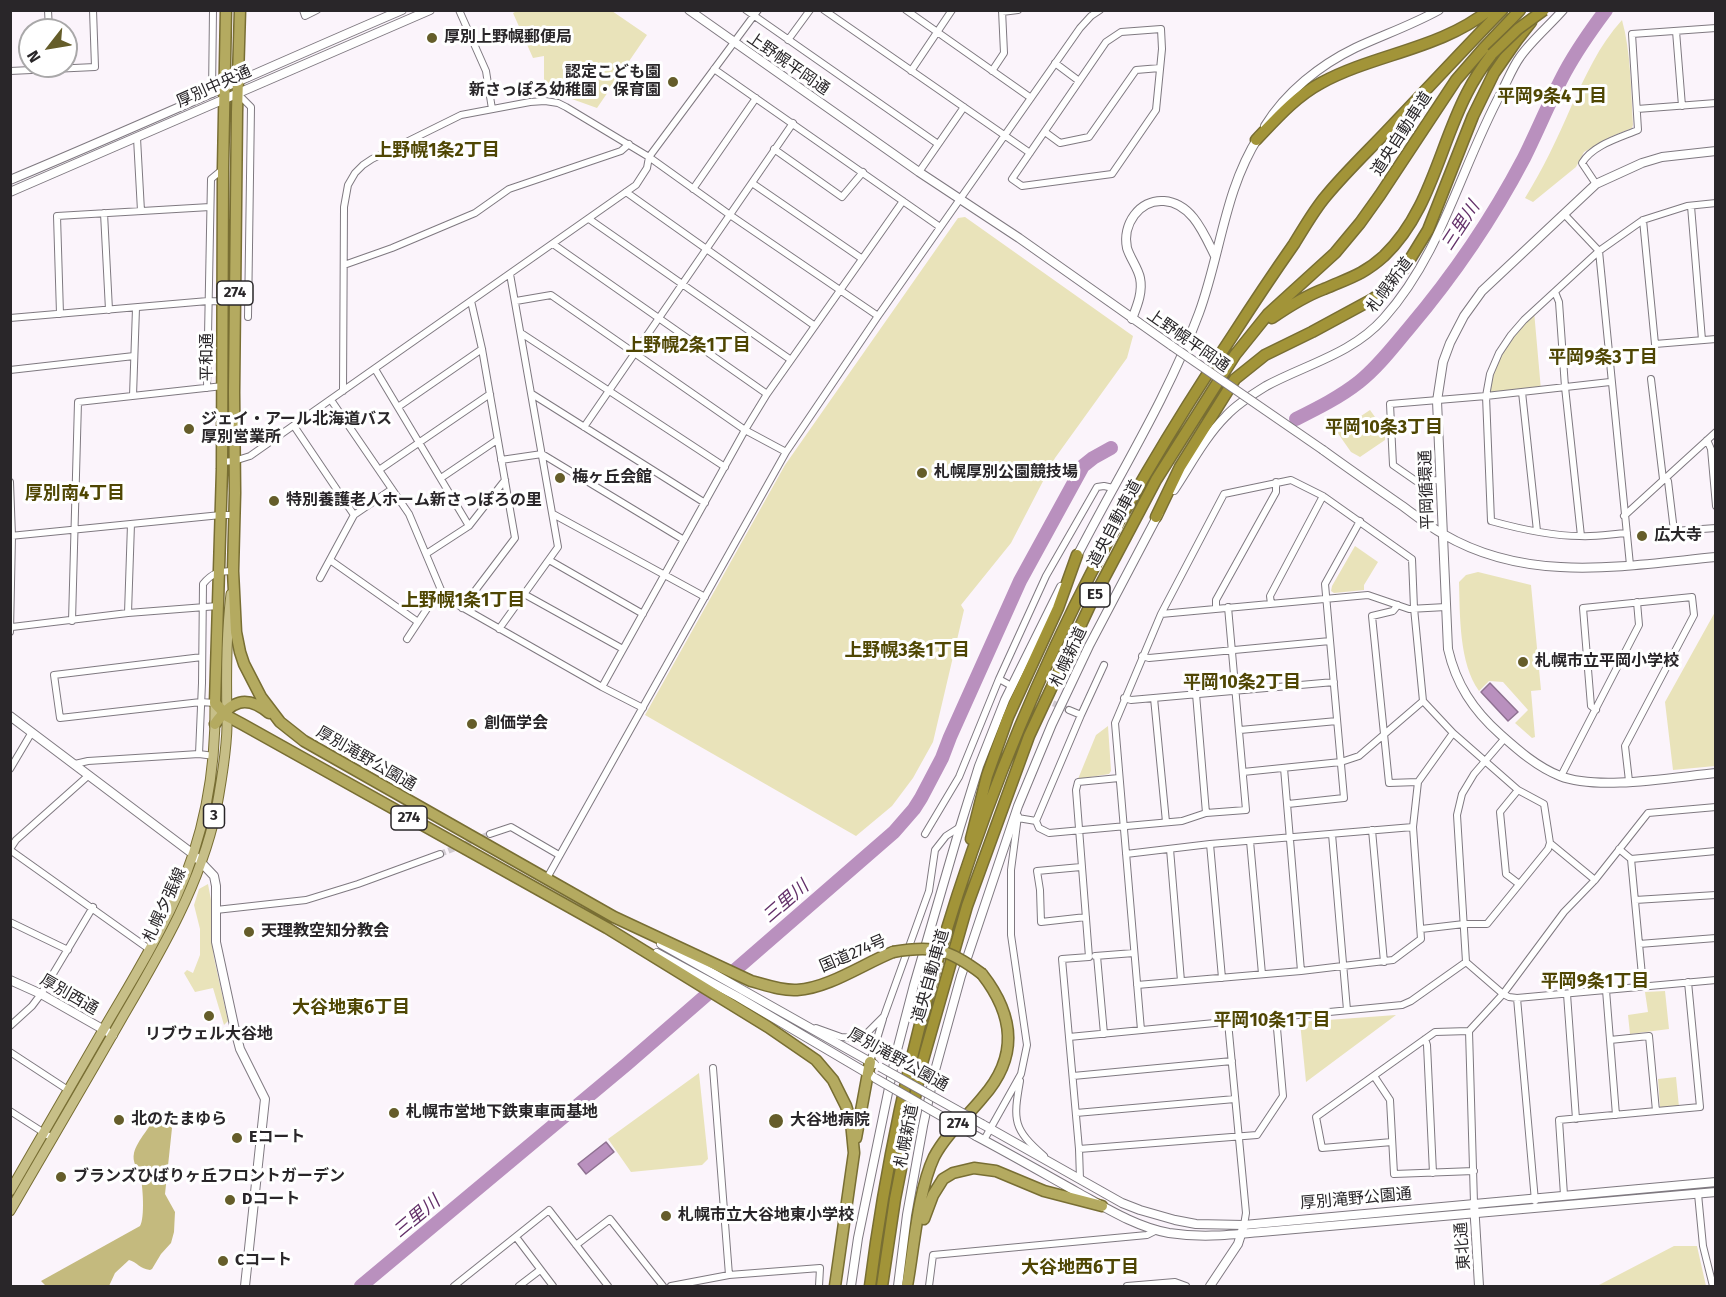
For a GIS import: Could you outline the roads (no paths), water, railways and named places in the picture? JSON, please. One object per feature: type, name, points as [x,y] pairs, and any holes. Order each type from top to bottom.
[{"type":"highway","name":"平和通","points":[[215,703],[222,462],[226,10]]},
{"type":"highway","name":"平和通","points":[[233,573],[234,302],[240,10]]},
{"type":"highway","points":[[1256,140],[1292,102],[1321,83],[1448,35],[1470,24],[1489,10]]},
{"type":"highway","name":"道央自動車道","points":[[870,1287],[885,1187],[909,1067],[934,971],[989,804],[1019,728],[1075,604],[1145,475],[1198,387],[1326,196],[1502,10]]},
{"type":"highway","name":"道央自動車道","points":[[882,1287],[895,1199],[921,1067],[967,906],[1029,736],[1058,671],[1132,522],[1234,355],[1269,314],[1335,253],[1380,195],[1456,80],[1520,10]]},
{"type":"highway","points":[[1234,355],[1273,317],[1303,298],[1366,271],[1387,253],[1413,220],[1466,95],[1478,73],[1492,54],[1542,10]]},
{"type":"highway","points":[[1156,517],[1180,467],[1235,379],[1265,355],[1371,300],[1384,291],[1404,269],[1428,230],[1473,116],[1494,73],[1516,40],[1542,10]]},
{"type":"highway","points":[[956,900],[987,776],[1008,717],[1058,608],[1077,555]]},
{"type":"highway","name":"厚別滝野公園通","points":[[233,573],[236,632],[240,652],[251,680],[280,723],[303,741],[614,917]]},
{"type":"highway","name":"274","points":[[226,713],[237,702],[249,702],[258,704],[280,723]]},
{"type":"highway","name":"厚別滝野公園通","points":[[215,703],[226,713],[607,928],[738,998]]},
{"type":"highway","points":[[215,724],[226,713]]},
{"type":"highway","name":"国道274号","points":[[614,917],[685,954],[751,981],[775,988],[808,989],[848,974],[893,952],[914,948],[947,953],[960,958],[982,974],[993,988],[1006,1015],[1008,1049],[991,1089],[945,1140],[935,1156],[925,1185],[907,1287]]},
{"type":"highway","name":"274","points":[[738,998],[816,1060],[826,1070],[846,1106],[851,1122],[854,1153],[835,1287]]},
{"type":"highway","points":[[854,1153],[875,1065]]},
{"type":"highway","points":[[914,1245],[933,1195],[943,1179],[962,1170],[974,1168],[996,1171],[1044,1191],[1102,1206]]},
{"type":"main road","name":"厚別中央通","points":[[237,88],[261,71],[402,10]]},
{"type":"main road","name":"厚別中央通","points":[[10,192],[137,138],[237,88],[430,10]]},
{"type":"main road","name":"厚別中央通","points":[[10,180],[212,94],[224,94]]},
{"type":"main road","name":"札幌夕張線","points":[[12,1184],[48,1136],[159,955],[185,902],[201,862],[216,812],[224,756],[226,650],[233,573]]},
{"type":"main road","name":"札幌夕張線","points":[[10,1211],[48,1136],[68,1090],[176,898],[193,854],[210,783],[214,756],[215,703]]},
{"type":"main road","name":"厚別滝野公園通","points":[[685,954],[738,998],[871,1076],[1102,1206],[1134,1222],[1157,1230],[1202,1237],[1219,1237],[1243,1229],[1474,1203],[1716,1182]]},
{"type":"main road","name":"厚別滝野公園通","points":[[738,998],[799,1022],[1122,1203],[1157,1216],[1196,1224],[1243,1229],[1475,1213],[1716,1192]]},
{"type":"street","points":[[78,67],[95,67],[93,10]]},
{"type":"street","points":[[212,94],[213,10]]},
{"type":"street","points":[[303,10],[305,16],[317,10]]},
{"type":"street","points":[[459,10],[486,71],[492,109]]},
{"type":"street","name":"上野幌平岡通","points":[[689,10],[1442,534],[1480,551],[1536,566],[1572,568],[1716,557]]},
{"type":"street","points":[[746,10],[756,13],[788,40],[938,144]]},
{"type":"street","points":[[788,40],[810,10]]},
{"type":"street","points":[[824,10],[1030,153]]},
{"type":"street","points":[[906,10],[1031,98]]},
{"type":"street","points":[[911,71],[952,10]]},
{"type":"street","points":[[992,71],[1004,53],[1002,11],[1018,10]]},
{"type":"street","points":[[547,878],[786,452],[878,315],[1089,13],[1100,10]]},
{"type":"street","name":"札幌新道","points":[[851,1287],[862,1216],[896,1054],[914,985],[979,766],[1005,700],[1077,555],[1147,429],[1168,386],[1200,310],[1234,185],[1270,117],[1296,88],[1321,68],[1355,48],[1417,22],[1439,10]]},
{"type":"street","name":"札幌新道","points":[[898,1287],[907,1215],[934,1074],[960,976],[1018,807],[1052,724],[1089,645],[1156,517],[1207,440],[1226,416],[1267,386],[1328,359],[1364,337],[1383,320],[1410,286],[1430,251],[1488,118],[1520,57],[1563,10]]},
{"type":"street","points":[[222,462],[250,456],[626,192],[640,180],[647,168],[649,157],[756,13]]},
{"type":"street","points":[[1596,184],[1582,163],[1587,156],[1608,142],[1638,130],[1632,34],[1716,28]]},
{"type":"street","points":[[1161,29],[1162,49],[1156,110],[1112,174],[1022,186],[1012,179],[1079,81],[1106,42],[1121,32],[1161,29]]},
{"type":"street","points":[[1676,31],[1683,106]]},
{"type":"street","points":[[1055,63],[1079,81]]},
{"type":"street","points":[[1044,132],[1060,143],[1089,137],[1136,70],[1160,68]]},
{"type":"street","points":[[714,69],[940,227]]},
{"type":"street","points":[[237,88],[251,107],[248,317]]},
{"type":"street","points":[[693,189],[756,98]]},
{"type":"street","points":[[343,391],[345,195],[355,173],[372,159],[461,115],[530,102],[558,103],[629,144],[878,315]]},
{"type":"street","points":[[1636,109],[1716,103]]},
{"type":"street","points":[[919,172],[964,107]]},
{"type":"street","points":[[584,427],[793,123]]},
{"type":"street","points":[[137,138],[141,211]]},
{"type":"street","points":[[344,265],[392,248],[475,213],[509,189],[621,151],[629,144]]},
{"type":"street","points":[[774,149],[842,197],[863,172]]},
{"type":"street","name":"平岡循環通","points":[[1716,152],[1662,157],[1620,172],[1596,184],[1482,291],[1464,316],[1450,343],[1443,362],[1437,401],[1448,649],[1458,681],[1469,701],[1485,720],[1533,761],[1561,776],[1601,783],[1716,773]]},
{"type":"street","points":[[207,388],[212,179],[223,168]]},
{"type":"street","points":[[752,183],[861,258]]},
{"type":"street","points":[[626,192],[815,326]]},
{"type":"street","points":[[602,687],[767,394],[903,201]]},
{"type":"street","points":[[1132,319],[1140,296],[1140,278],[1127,249],[1126,237],[1131,218],[1140,209],[1158,201],[1180,204],[1201,229],[1215,256]]},
{"type":"street","points":[[1627,533],[1560,535],[1491,521],[1486,396],[1490,374],[1499,353],[1524,320],[1599,251],[1643,220],[1691,206],[1716,203]]},
{"type":"street","points":[[1691,206],[1702,340]]},
{"type":"street","points":[[60,314],[57,216],[210,207]]},
{"type":"street","points":[[104,213],[109,310]]},
{"type":"street","points":[[1565,215],[1599,251],[1630,565]]},
{"type":"street","points":[[589,219],[791,360]]},
{"type":"street","points":[[1643,220],[1655,344],[1716,339]]},
{"type":"street","points":[[553,244],[767,394]]},
{"type":"street","points":[[499,629],[558,548],[510,274]]},
{"type":"street","points":[[1555,292],[1559,302],[1565,387],[1581,536]]},
{"type":"street","points":[[516,301],[551,295],[745,430],[786,452]]},
{"type":"street","points":[[10,318],[208,301],[234,302]]},
{"type":"street","points":[[462,608],[515,538],[482,349],[471,301]]},
{"type":"street","points":[[133,396],[136,308]]},
{"type":"street","points":[[521,333],[725,468]]},
{"type":"street","points":[[398,407],[482,349]]},
{"type":"street","points":[[10,370],[134,356]]},
{"type":"street","points":[[375,369],[470,526]]},
{"type":"street","points":[[1651,379],[1663,479]]},
{"type":"street","points":[[1441,480],[1416,481],[1393,465],[1390,404],[1611,382]]},
{"type":"street","points":[[72,621],[78,402],[223,386]]},
{"type":"street","points":[[1522,392],[1537,531]]},
{"type":"street","points":[[379,470],[489,394]]},
{"type":"street","points":[[532,394],[705,503]]},
{"type":"street","points":[[331,400],[408,514],[444,597],[643,708]]},
{"type":"street","points":[[294,426],[354,515]]},
{"type":"street","points":[[1624,516],[1716,432]]},
{"type":"street","points":[[441,478],[498,440]]},
{"type":"street","points":[[1707,440],[1711,449],[1716,506]]},
{"type":"street","points":[[501,460],[542,454],[684,540]]},
{"type":"street","points":[[1663,479],[1668,482],[1674,531],[1716,528]]},
{"type":"street","points":[[426,554],[470,526],[505,480]]},
{"type":"street","points":[[1141,1030],[1115,723],[1161,614],[1224,494],[1291,480],[1323,496],[1412,559],[1423,701],[1453,733],[1518,790],[1545,804],[1550,843],[1548,849],[1487,924],[1421,929]]},
{"type":"street","points":[[10,482],[11,629],[128,613],[218,606]]},
{"type":"street","points":[[1216,608],[1216,600],[1276,492],[1276,482]]},
{"type":"street","points":[[925,834],[958,777],[1046,576],[1097,487],[1113,488]]},
{"type":"street","points":[[320,578],[354,515],[392,489]]},
{"type":"street","points":[[1271,604],[1270,596],[1323,496]]},
{"type":"street","points":[[11,536],[221,514],[234,515]]},
{"type":"street","points":[[553,514],[705,597]]},
{"type":"street","points":[[1288,804],[1344,798],[1325,584],[1360,521]]},
{"type":"street","points":[[128,613],[131,524]]},
{"type":"street","points":[[330,560],[418,622]]},
{"type":"street","points":[[549,560],[643,614]]},
{"type":"street","points":[[199,754],[203,584],[211,575],[219,571],[233,573]]},
{"type":"street","points":[[407,639],[440,589]]},
{"type":"street","points":[[524,594],[623,649]]},
{"type":"street","points":[[1161,614],[1368,595],[1409,609],[1446,607]]},
{"type":"street","points":[[1596,710],[1591,706],[1583,608],[1692,597],[1694,615],[1625,746],[1629,781]]},
{"type":"street","points":[[1561,776],[1639,625],[1637,602]]},
{"type":"street","points":[[1398,605],[1393,611],[1372,616],[1389,783],[1418,782]]},
{"type":"street","points":[[1104,665],[1036,821],[1039,828],[1048,833],[1182,821],[1206,813],[1246,810],[1228,607]]},
{"type":"street","points":[[1142,657],[1330,641]]},
{"type":"street","points":[[202,657],[54,675],[60,718],[201,702],[215,703]]},
{"type":"street","points":[[999,680],[1008,684]]},
{"type":"street","points":[[1124,698],[1131,700],[1334,682]]},
{"type":"street","points":[[1196,694],[1206,813]]},
{"type":"street","points":[[1154,698],[1166,822]]},
{"type":"street","points":[[1243,772],[1341,762],[1359,756],[1423,701]]},
{"type":"street","points":[[1069,710],[1081,715]]},
{"type":"street","points":[[10,716],[193,854],[214,876],[216,942],[235,1030],[240,1049],[265,1099],[245,1287]]},
{"type":"street","points":[[1240,730],[1337,721]]},
{"type":"street","points":[[10,769],[32,732]]},
{"type":"street","points":[[1137,985],[1384,962],[1393,960],[1421,939],[1413,827],[1418,782],[1453,733]]},
{"type":"street","points":[[1505,738],[1474,774],[1462,794],[1457,815],[1466,962],[1503,994],[1517,998],[1716,980]]},
{"type":"street","points":[[75,765],[88,760],[199,754],[214,756]]},
{"type":"street","points":[[1284,768],[1301,971]]},
{"type":"street","points":[[89,775],[16,840],[10,850],[149,948]]},
{"type":"street","points":[[1089,957],[1076,790],[1078,782],[1119,778]]},
{"type":"street","points":[[1518,790],[1500,812],[1506,874],[1519,884]]},
{"type":"street","points":[[1018,807],[1011,870],[1011,935],[1027,1045],[1016,1104],[1017,1119],[1026,1140],[1058,1167]]},
{"type":"street","points":[[1474,1203],[1469,1031],[1503,994],[1564,912],[1595,880],[1648,813],[1716,807]]},
{"type":"street","points":[[1018,818],[1036,821]]},
{"type":"street","points":[[490,834],[511,827],[560,855]]},
{"type":"street","points":[[875,1065],[884,1016],[929,891],[935,850],[946,836],[960,827]]},
{"type":"street","points":[[1126,854],[1210,844],[1413,827]]},
{"type":"street","points":[[1372,830],[1384,962]]},
{"type":"street","points":[[1332,834],[1347,1010]]},
{"type":"street","points":[[1250,841],[1262,974]]},
{"type":"street","points":[[1550,843],[1595,880]]},
{"type":"street","points":[[1210,844],[1222,978]]},
{"type":"street","points":[[1170,849],[1181,981]]},
{"type":"street","points":[[1619,849],[1631,859],[1643,986]]},
{"type":"street","points":[[1631,859],[1716,851]]},
{"type":"street","points":[[216,910],[306,900],[440,854]]},
{"type":"street","points":[[1081,867],[1037,871],[1041,922],[1086,917]]},
{"type":"street","points":[[1635,900],[1716,895]]},
{"type":"street","points":[[10,1026],[33,1006],[93,907]]},
{"type":"street","points":[[10,922],[68,950]]},
{"type":"street","points":[[1639,944],[1716,938]]},
{"type":"street","points":[[1080,1179],[1062,959],[1134,953]]},
{"type":"street","points":[[1097,956],[1104,1034]]},
{"type":"street","points":[[1069,1037],[1401,1005],[1411,1001],[1466,962]]},
{"type":"street","name":"厚別西通","points":[[10,980],[41,994],[112,1035]]},
{"type":"street","points":[[1564,1195],[1559,1120],[1700,1107],[1688,982]]},
{"type":"street","points":[[1606,990],[1616,1115]]},
{"type":"street","points":[[1567,994],[1576,1119]]},
{"type":"street","points":[[1517,998],[1536,1208]]},
{"type":"street","points":[[799,1022],[841,1037],[854,1038],[867,1033],[884,1016]]},
{"type":"street","points":[[1079,1149],[1257,1135],[1283,1096],[1276,1017]]},
{"type":"street","points":[[1210,1287],[1238,1244],[1246,1213],[1227,1022]]},
{"type":"street","points":[[1392,1142],[1322,1148],[1316,1117],[1435,1032],[1469,1031]]},
{"type":"street","points":[[1610,1040],[1649,1036],[1656,1111]]},
{"type":"street","points":[[1425,1039],[1433,1173]]},
{"type":"street","points":[[10,1052],[68,1090]]},
{"type":"street","points":[[1073,1076],[1232,1061]]},
{"type":"street","points":[[713,1068],[729,1275]]},
{"type":"street","points":[[980,1138],[1021,1074]]},
{"type":"street","points":[[1374,1076],[1390,1100],[1394,1174],[1474,1171]]},
{"type":"street","points":[[1076,1113],[1235,1098]]},
{"type":"street","points":[[10,1111],[48,1136]]},
{"type":"street","points":[[1698,1194],[1703,1246],[1713,1287]]},
{"type":"street","name":"東北通","points":[[1474,1203],[1479,1287]]},
{"type":"street","points":[[454,1287],[549,1210],[608,1287]]},
{"type":"street","points":[[576,1245],[610,1219],[663,1287]]},
{"type":"street","points":[[929,1287],[933,1255],[1148,1235],[1157,1230]]},
{"type":"street","points":[[516,1237],[553,1287]]},
{"type":"street","points":[[670,1287],[729,1275],[820,1268],[819,1287]]},
{"type":"street","points":[[519,1287],[540,1270]]},
{"type":"street","points":[[1126,1287],[1174,1282],[1186,1287]]},
{"type":"waterway","name":"三里川","points":[[1296,419],[1337,397],[1366,376],[1441,288],[1499,203],[1524,158],[1565,72],[1584,40],[1606,10]]},
{"type":"waterway","name":"三里川","points":[[361,1286],[627,1064],[894,832],[914,809],[942,758],[1020,581],[1083,466],[1111,448]]},
{"type":"tunnel","points":[[1020,689],[1069,710]]},
{"type":"tunnel","points":[[440,854],[490,834]]},
{"type":"place","name":"厚別上野幌郵便局","points":[[432,38]]},
{"type":"place","name":"認定こども園 新さっぽろ幼稚園・保育園","points":[[673,82]]},
{"type":"place","name":"ジェイ・アール北海道バス 厚別営業所","points":[[189,429]]},
{"type":"place","name":"札幌厚別公園競技場","points":[[922,473]]},
{"type":"place","name":"梅ヶ丘会館","points":[[560,478]]},
{"type":"place","name":"特別養護老人ホーム新さっぽろの里","points":[[274,501]]},
{"type":"place","name":"広大寺","points":[[1642,536]]},
{"type":"place","name":"札幌市立平岡小学校","points":[[1523,662]]},
{"type":"place","name":"創価学会","points":[[472,724]]},
{"type":"place","name":"天理教空知分教会","points":[[249,932]]},
{"type":"place","name":"リブウェル大谷地","points":[[209,1016]]},
{"type":"place","name":"札幌市営地下鉄東車両基地","points":[[394,1113]]},
{"type":"place","name":"北のたまゆら","points":[[119,1120]]},
{"type":"place","name":"大谷地病院","points":[[776,1121]]},
{"type":"place","name":"Eコート","points":[[237,1138]]},
{"type":"place","name":"ブランズひばりヶ丘フロントガーデン","points":[[61,1177]]},
{"type":"place","name":"Dコート","points":[[230,1200]]},
{"type":"place","name":"札幌市立大谷地東小学校","points":[[666,1216]]},
{"type":"place","name":"Cコート","points":[[223,1261]]},
{"type":"district","name":"平岡9条4丁目","points":[[1552,97]]},
{"type":"district","name":"上野幌1条2丁目","points":[[437,151]]},
{"type":"district","name":"上野幌2条1丁目","points":[[688,346]]},
{"type":"district","name":"平岡9条3丁目","points":[[1603,358]]},
{"type":"district","name":"平岡10条3丁目","points":[[1384,428]]},
{"type":"district","name":"厚別南4丁目","points":[[75,494]]},
{"type":"district","name":"上野幌1条1丁目","points":[[463,601]]},
{"type":"district","name":"上野幌3条1丁目","points":[[907,651]]},
{"type":"district","name":"平岡10条2丁目","points":[[1242,683]]},
{"type":"district","name":"平岡9条1丁目","points":[[1595,982]]},
{"type":"district","name":"大谷地東6丁目","points":[[351,1008]]},
{"type":"district","name":"平岡10条1丁目","points":[[1272,1021]]},
{"type":"district","name":"大谷地西6丁目","points":[[1080,1268]]}]
